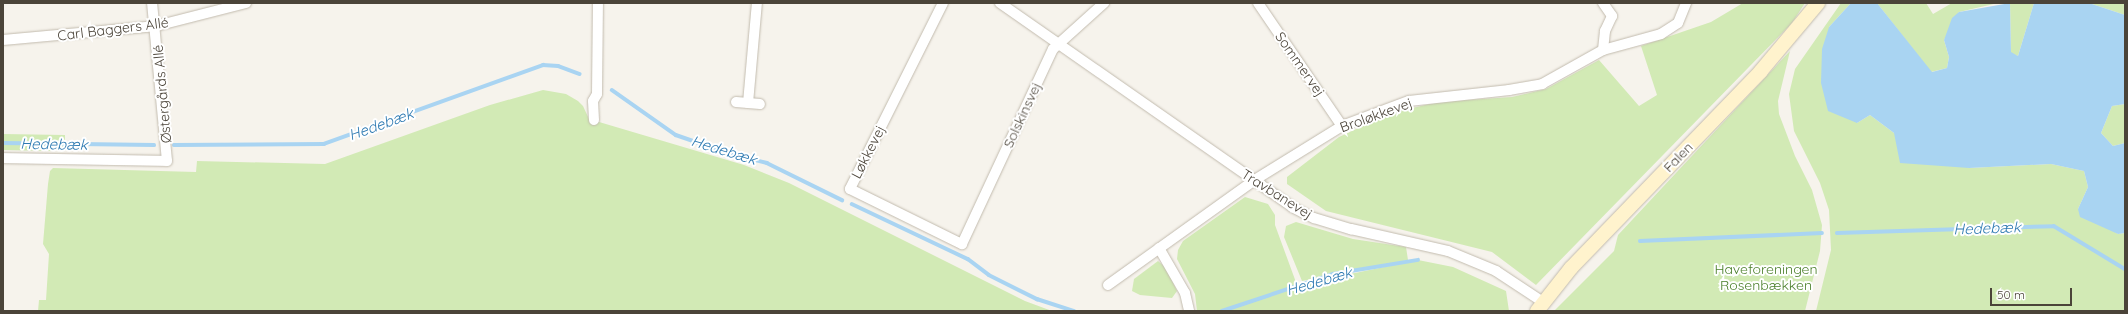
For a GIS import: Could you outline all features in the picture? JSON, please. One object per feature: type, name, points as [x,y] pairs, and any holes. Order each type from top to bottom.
[{"type":"street","name":"Østergårds Allé","points":[[3,158],[167,161],[156,26],[152,3]]},
{"type":"street","name":"Carl Baggers Allé","points":[[3,40],[156,26],[246,3]]},
{"type":"street","points":[[594,120],[593,102],[597,94],[598,3]]},
{"type":"street","points":[[748,103],[757,3]]},
{"type":"street","name":"Løkkevej","points":[[943,3],[850,189],[962,244]]},
{"type":"street","name":"Travbanevej","points":[[1000,3],[1253,181],[1314,218],[1448,251],[1483,265],[1540,307]]},
{"type":"street","name":"Solskinsvej","points":[[962,244],[1057,43],[1104,3]]},
{"type":"street","name":"Sommervej","points":[[1258,3],[1342,126]]},
{"type":"street","points":[[1603,3],[1612,16],[1605,31],[1604,50]]},
{"type":"street","name":"Broløkkevej","points":[[1108,285],[1253,181],[1342,126],[1409,101],[1509,90],[1542,84],[1604,50],[1661,34],[1678,23],[1686,3]]},
{"type":"street","name":"Falen","points":[[1540,307],[1571,268],[1761,71],[1818,3]]},
{"type":"street","points":[[736,102],[760,104]]},
{"type":"street","points":[[1159,248],[1185,293],[1189,311]]},
{"type":"green space","points":[[1743,3],[1805,3],[1792,23],[1536,285],[1492,252],[1326,211],[1287,184],[1287,177],[1339,137],[1391,113],[1438,102],[1512,97],[1546,89],[1599,60],[1639,106],[1657,95],[1641,46],[1711,22]]},
{"type":"green space","points":[[1841,3],[1851,3],[1829,27],[1857,123],[1870,115],[1894,133],[1969,168],[2051,164],[2084,171],[2088,187],[2078,209],[2118,234],[2125,233],[2125,311],[1816,311],[1831,250],[1829,210],[1820,183],[1794,131],[1789,94],[1795,69]]},
{"type":"green space","points":[[1877,3],[1926,3],[1933,14],[1952,3],[1998,3],[1959,12],[1944,40],[1949,57],[1947,68],[1931,72]]},
{"type":"green space","points":[[2010,3],[2034,3],[2018,56],[2011,53]]},
{"type":"green space","points":[[2077,3],[2125,3],[2125,15],[2092,4]]},
{"type":"green space","name":"Haveforeningen Rosenbækken","points":[[1790,51],[1778,101],[1779,114],[1795,156],[1812,190],[1822,225],[1820,251],[1805,311],[1554,311],[1614,251],[1618,235]]},
{"type":"green space","points":[[543,90],[566,94],[578,101],[583,106],[589,119],[744,165],[789,183],[1025,301],[1052,311],[38,311],[39,300],[46,300],[49,254],[43,244],[48,184],[50,171],[53,168],[196,172],[197,161],[325,164],[490,105]]},
{"type":"green space","points":[[2125,104],[2125,143],[2113,146],[2101,133],[2112,106]]},
{"type":"green space","points":[[3,134],[65,135],[65,140],[63,148],[50,151],[3,150]]},
{"type":"green space","points":[[1245,197],[1268,204],[1275,215],[1275,225],[1297,285],[1418,260],[1453,267],[1506,291],[1509,311],[1197,311],[1195,294],[1177,259],[1178,250],[1183,241]]},
{"type":"green space","points":[[1296,222],[1353,239],[1406,247],[1408,260],[1302,281],[1284,237],[1286,226]]},
{"type":"green space","points":[[1158,261],[1166,268],[1177,291],[1172,298],[1140,295],[1132,291],[1134,279]]},
{"type":"water","points":[[1851,3],[1877,3],[1932,72],[1947,68],[1949,57],[1944,40],[1952,18],[1959,12],[2010,3],[2011,52],[2018,56],[2034,3],[2092,4],[2125,15],[2125,104],[2112,106],[2101,133],[2113,146],[2125,143],[2125,233],[2118,234],[2080,217],[2078,209],[2088,187],[2084,171],[2051,164],[1969,168],[1900,163],[1894,133],[1870,115],[1857,123],[1828,111],[1821,83],[1822,49],[1829,27]]},
{"type":"waterway","name":"Hedebæk","points":[[174,145],[324,144],[543,65],[558,66],[580,74]]},
{"type":"waterway","name":"Hedebæk","points":[[612,90],[676,135],[731,154],[767,163],[842,200]]},
{"type":"waterway","name":"Hedebæk","points":[[3,143],[154,145]]},
{"type":"waterway","name":"Hedebæk","points":[[852,204],[968,259],[989,275],[1037,299],[1074,311]]},
{"type":"waterway","name":"Hedebæk","points":[[1837,233],[2054,226],[2125,269]]},
{"type":"waterway","name":"Hedebæk","points":[[1640,241],[1822,233]]},
{"type":"waterway","name":"Hedebæk","points":[[1222,311],[1333,274],[1418,260]]}]
